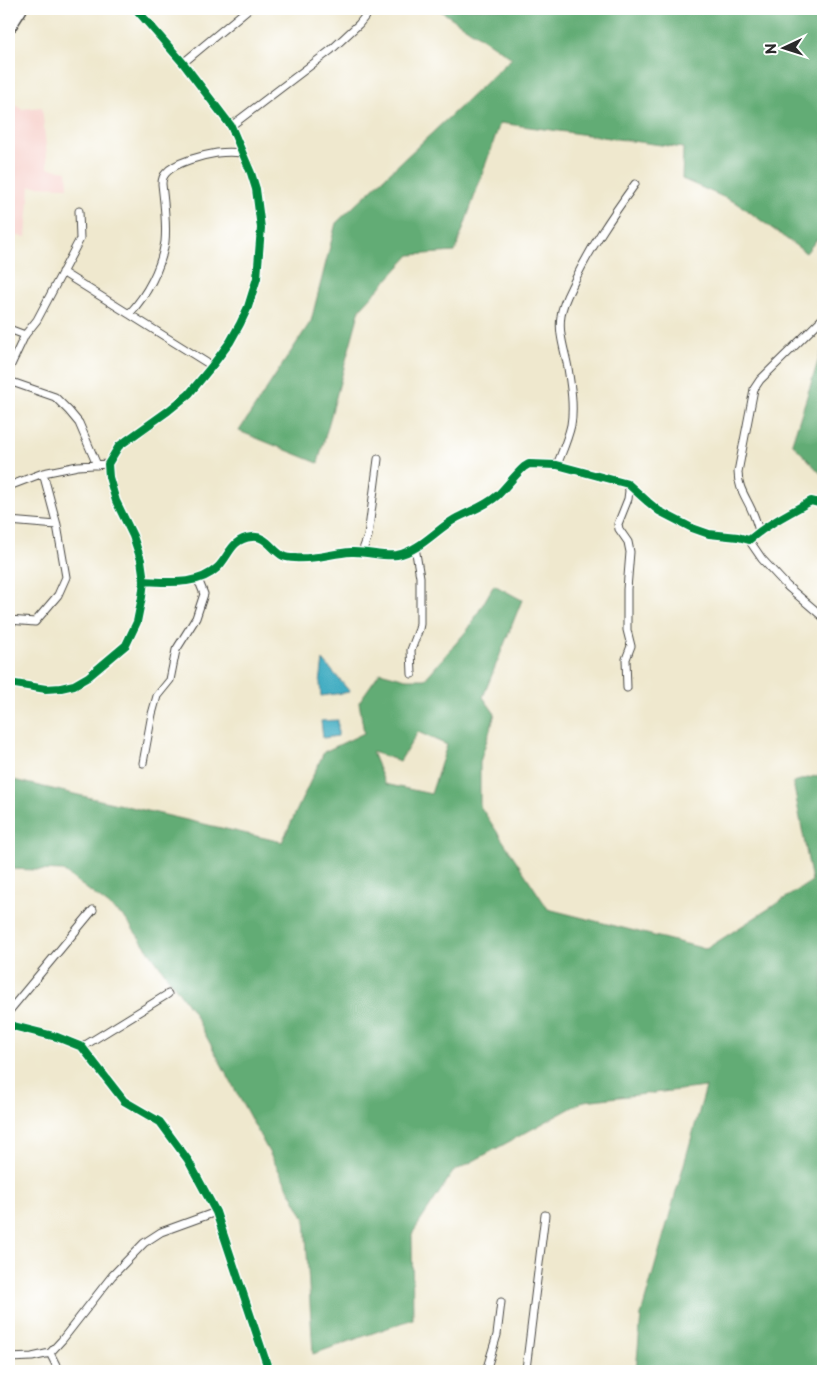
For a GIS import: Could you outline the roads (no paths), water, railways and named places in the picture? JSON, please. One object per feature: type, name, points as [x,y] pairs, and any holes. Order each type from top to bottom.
[{"type":"highway","points":[[9,28],[21,9]]},
{"type":"street","points":[[9,683],[46,689],[74,685],[88,677],[126,645],[137,622],[144,581],[141,560],[133,536],[116,501],[109,477],[108,464],[119,446],[189,394],[212,366],[230,342],[240,324],[248,307],[257,278],[261,228],[256,189],[231,126],[183,63],[136,9]]},
{"type":"street","points":[[183,63],[248,9]]},
{"type":"street","points":[[231,126],[330,50],[359,24],[370,9]]},
{"type":"street","points":[[129,314],[142,298],[152,281],[160,261],[164,242],[165,218],[162,178],[177,165],[202,156],[218,152],[242,152]]},
{"type":"street","points":[[557,465],[566,441],[573,406],[560,326],[561,315],[566,299],[580,270],[605,226],[635,184]]},
{"type":"street","points":[[9,369],[25,335],[37,320],[80,239],[79,211]]},
{"type":"street","points":[[62,272],[212,366]]},
{"type":"street","points":[[759,531],[738,480],[754,389],[760,380],[823,318]]},
{"type":"street","points":[[9,329],[25,335]]},
{"type":"street","points":[[9,380],[55,397],[60,401],[79,423],[97,465]]},
{"type":"street","points":[[362,552],[368,536],[378,459]]},
{"type":"street","points":[[9,486],[43,473],[78,466],[108,464]]},
{"type":"street","points":[[144,581],[175,582],[196,580],[204,577],[217,568],[235,544],[242,539],[254,536],[261,538],[282,556],[288,558],[300,559],[362,552],[398,554],[415,547],[454,520],[490,502],[500,494],[524,466],[529,464],[557,465],[628,484],[659,511],[709,534],[749,540],[762,559],[787,586],[823,617]]},
{"type":"street","points":[[9,620],[35,622],[58,595],[66,577],[57,525],[43,473]]},
{"type":"street","points":[[627,688],[626,659],[631,646],[627,630],[627,589],[630,552],[628,542],[618,524],[628,498],[628,484]]},
{"type":"street","points":[[749,540],[771,522],[811,501],[823,504]]},
{"type":"street","points":[[9,521],[57,525]]},
{"type":"street","points":[[412,674],[411,650],[420,624],[420,577],[415,547]]},
{"type":"street","points":[[143,763],[157,696],[170,680],[176,650],[196,618],[204,594],[196,580]]},
{"type":"street","points":[[9,1011],[94,910]]},
{"type":"street","points":[[82,1047],[168,994]]},
{"type":"street","points":[[9,1025],[57,1037],[82,1047],[124,1101],[160,1122],[188,1160],[216,1212],[269,1371]]},
{"type":"street","points":[[9,1358],[50,1354],[112,1276],[144,1242],[162,1232],[216,1212]]},
{"type":"street","points":[[526,1369],[545,1215]]},
{"type":"street","points":[[486,1371],[497,1335],[501,1302]]},
{"type":"street","points":[[50,1354],[59,1371]]},
{"type":"street","points":[[499,1371],[526,1369],[548,1371]]},
{"type":"water","points":[[323,660],[350,692],[321,696],[320,683]]},
{"type":"water","points":[[338,720],[338,736],[323,738],[321,721]]}]
